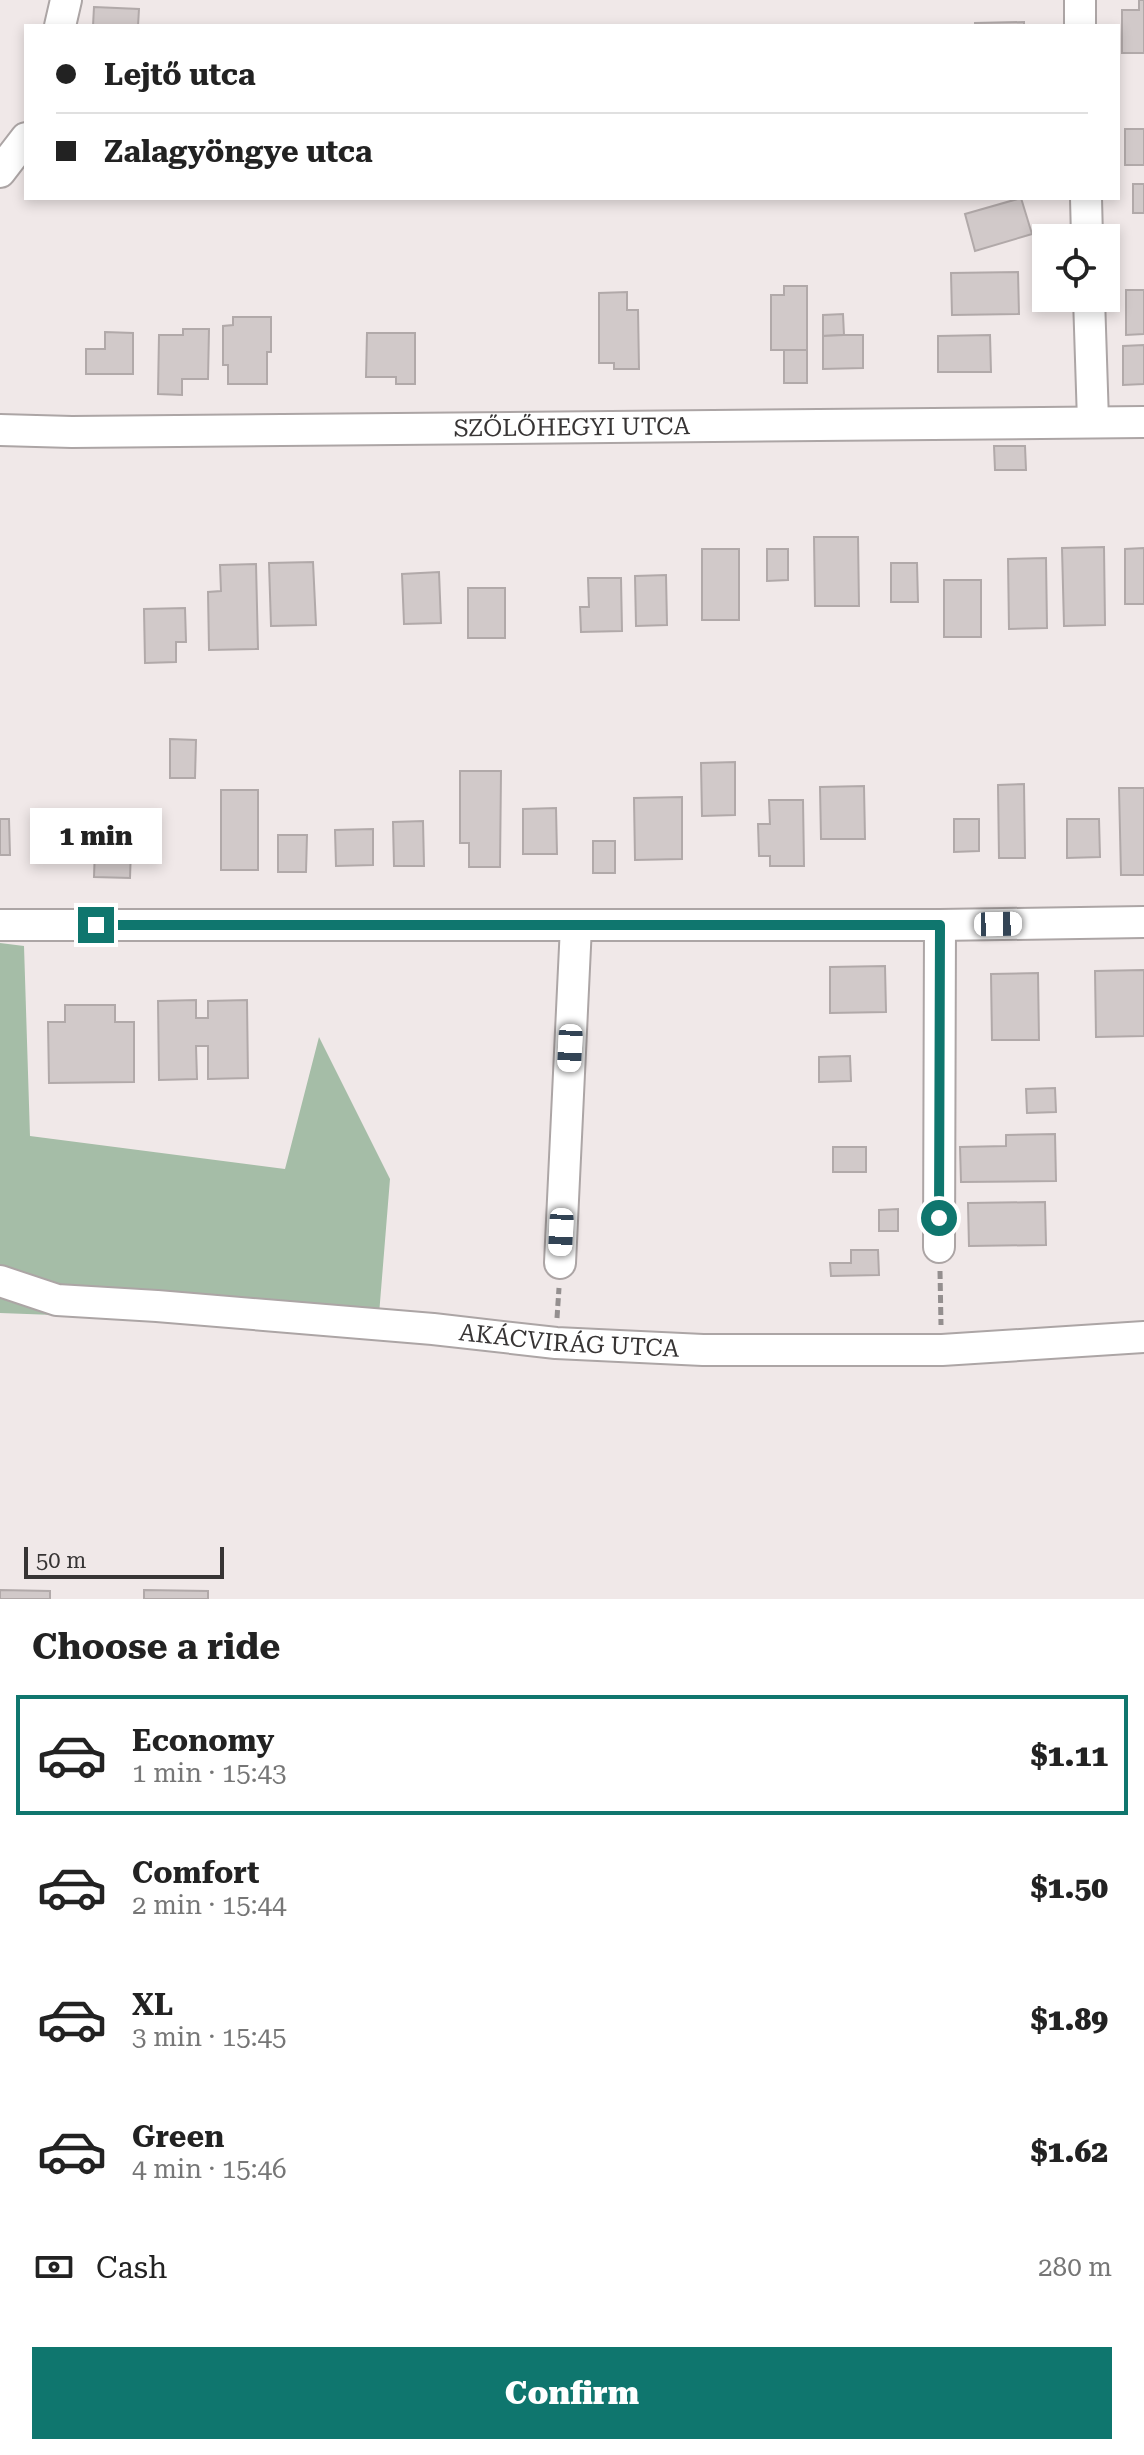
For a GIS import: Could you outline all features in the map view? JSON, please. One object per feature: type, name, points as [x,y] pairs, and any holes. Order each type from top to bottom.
[{"type":"street","points":[[60,24],[66,0]]},
{"type":"street","points":[[1080,0],[1080,24]]},
{"type":"street","points":[[0,172],[24,141]]},
{"type":"street","points":[[1086,200],[1087,224]]},
{"type":"street","points":[[1089,312],[1093,421]]},
{"type":"street","name":"SZŐLŐHEGYI UTCA","points":[[0,430],[72,432],[1144,422]]},
{"type":"street","points":[[0,925],[576,926],[1144,922]]},
{"type":"street","points":[[939,1247],[940,925]]},
{"type":"street","points":[[560,1263],[576,926]]},
{"type":"street","name":"AKÁCVIRÁG UTCA","points":[[0,1281],[57,1300],[433,1329],[556,1343],[703,1350],[942,1350],[1144,1337]]},
{"type":"path","points":[[939,1247],[942,1350]]},
{"type":"path","points":[[556,1343],[560,1263]]},
{"type":"green space","points":[[0,943],[24,946],[30,1136],[285,1169],[319,1037],[390,1179],[378,1327],[0,1313]]},
{"type":"building","points":[[1139,0],[1144,0],[1144,53],[1122,53],[1122,10],[1139,10]]},
{"type":"building","points":[[94,7],[139,9],[138,24],[93,24]]},
{"type":"building","points":[[1024,22],[1024,24],[975,24]]},
{"type":"building","points":[[1125,129],[1144,129],[1144,165],[1125,165]]},
{"type":"building","points":[[1133,184],[1144,184],[1144,213],[1133,213]]},
{"type":"building","points":[[1022,200],[1032,234],[975,251],[965,214]]},
{"type":"building","points":[[1018,272],[1019,314],[952,315],[951,273]]},
{"type":"building","points":[[784,286],[807,286],[807,350],[771,350],[771,295],[784,295]]},
{"type":"building","points":[[1126,290],[1144,290],[1144,334],[1126,335]]},
{"type":"building","points":[[627,292],[627,310],[638,310],[639,369],[614,369],[614,363],[599,363],[599,293]]},
{"type":"building","points":[[843,314],[844,335],[823,336],[823,315]]},
{"type":"building","points":[[233,317],[271,317],[267,384],[228,384],[228,365],[223,365],[223,326],[233,325]]},
{"type":"building","points":[[183,329],[209,329],[208,379],[182,379],[182,395],[158,394],[159,335],[183,335]]},
{"type":"building","points":[[105,332],[133,333],[133,374],[86,374],[86,349],[105,349]]},
{"type":"building","points":[[367,333],[415,333],[415,384],[396,384],[396,377],[366,377]]},
{"type":"building","points":[[863,335],[863,368],[823,369],[823,336]]},
{"type":"building","points":[[990,335],[991,372],[938,372],[938,336]]},
{"type":"building","points":[[1144,345],[1144,384],[1123,385],[1123,346]]},
{"type":"building","points":[[784,350],[807,350],[807,383],[784,383]]},
{"type":"building","points":[[994,446],[1025,446],[1026,470],[995,470]]},
{"type":"building","points":[[814,537],[858,537],[859,606],[815,606]]},
{"type":"building","points":[[1104,547],[1105,625],[1064,626],[1062,548]]},
{"type":"building","points":[[1144,548],[1144,604],[1125,604],[1125,549]]},
{"type":"building","points":[[702,549],[739,549],[739,620],[702,620]]},
{"type":"building","points":[[767,549],[788,549],[788,580],[767,581]]},
{"type":"building","points":[[1046,558],[1047,628],[1009,629],[1008,559]]},
{"type":"building","points":[[313,562],[316,625],[271,626],[269,563]]},
{"type":"building","points":[[891,563],[917,563],[918,602],[891,602]]},
{"type":"building","points":[[256,564],[258,649],[209,650],[208,592],[221,591],[220,565]]},
{"type":"building","points":[[439,572],[441,623],[404,624],[402,574]]},
{"type":"building","points":[[666,575],[667,625],[636,626],[635,576]]},
{"type":"building","points":[[588,578],[621,578],[622,631],[581,632],[580,607],[589,607]]},
{"type":"building","points":[[944,580],[981,580],[981,637],[944,637]]},
{"type":"building","points":[[468,588],[505,588],[505,638],[468,638]]},
{"type":"building","points":[[185,608],[186,642],[176,642],[176,662],[145,663],[144,609]]},
{"type":"building","points":[[170,739],[196,740],[195,778],[170,778]]},
{"type":"building","points":[[735,762],[735,815],[702,816],[701,763]]},
{"type":"building","points":[[460,771],[501,771],[500,867],[469,867],[469,843],[460,843]]},
{"type":"building","points":[[1024,784],[1025,858],[999,858],[998,785]]},
{"type":"building","points":[[864,786],[865,839],[821,839],[820,787]]},
{"type":"building","points":[[1119,788],[1144,788],[1144,875],[1121,875]]},
{"type":"building","points":[[221,790],[258,790],[258,870],[221,870]]},
{"type":"building","points":[[682,797],[682,859],[635,860],[634,798]]},
{"type":"building","points":[[769,800],[803,800],[804,866],[770,866],[770,856],[759,856],[758,824],[770,824]]},
{"type":"building","points":[[556,808],[557,854],[523,854],[523,809]]},
{"type":"building","points":[[0,819],[9,819],[10,855],[0,855]]},
{"type":"building","points":[[96,819],[132,820],[130,878],[94,877]]},
{"type":"building","points":[[954,819],[979,819],[979,851],[954,852]]},
{"type":"building","points":[[1067,819],[1099,819],[1100,857],[1067,858]]},
{"type":"building","points":[[423,821],[424,866],[394,866],[393,822]]},
{"type":"building","points":[[373,829],[373,865],[336,866],[335,830]]},
{"type":"building","points":[[278,835],[307,835],[306,872],[278,872]]},
{"type":"building","points":[[593,841],[615,841],[615,873],[593,873]]},
{"type":"building","points":[[885,966],[886,1012],[830,1013],[830,967]]},
{"type":"building","points":[[1144,970],[1144,1036],[1096,1037],[1095,971]]},
{"type":"building","points":[[1038,973],[1039,1040],[992,1040],[991,974]]},
{"type":"building","points":[[196,1000],[196,1018],[208,1018],[208,1001],[247,1000],[248,1078],[208,1079],[208,1046],[196,1046],[197,1079],[159,1080],[158,1001]]},
{"type":"building","points":[[65,1005],[115,1005],[115,1022],[134,1022],[134,1082],[49,1083],[48,1022],[65,1022]]},
{"type":"building","points":[[850,1056],[851,1081],[819,1082],[819,1057]]},
{"type":"building","points":[[1055,1088],[1056,1112],[1027,1113],[1026,1089]]},
{"type":"building","points":[[1055,1134],[1056,1181],[961,1182],[960,1147],[1006,1146],[1006,1135]]},
{"type":"building","points":[[833,1147],[866,1147],[866,1172],[833,1172]]},
{"type":"building","points":[[1045,1202],[1046,1245],[969,1246],[968,1203]]},
{"type":"building","points":[[898,1209],[898,1231],[879,1231],[879,1210]]},
{"type":"building","points":[[851,1250],[878,1250],[879,1275],[831,1276],[830,1263],[851,1263]]},
{"type":"building","points":[[0,1590],[50,1591],[50,1599],[0,1599]]},
{"type":"building","points":[[144,1590],[208,1591],[208,1599],[144,1599]]},
{"type":"route","points":[[96,925],[940,925],[939,1218]]}]
